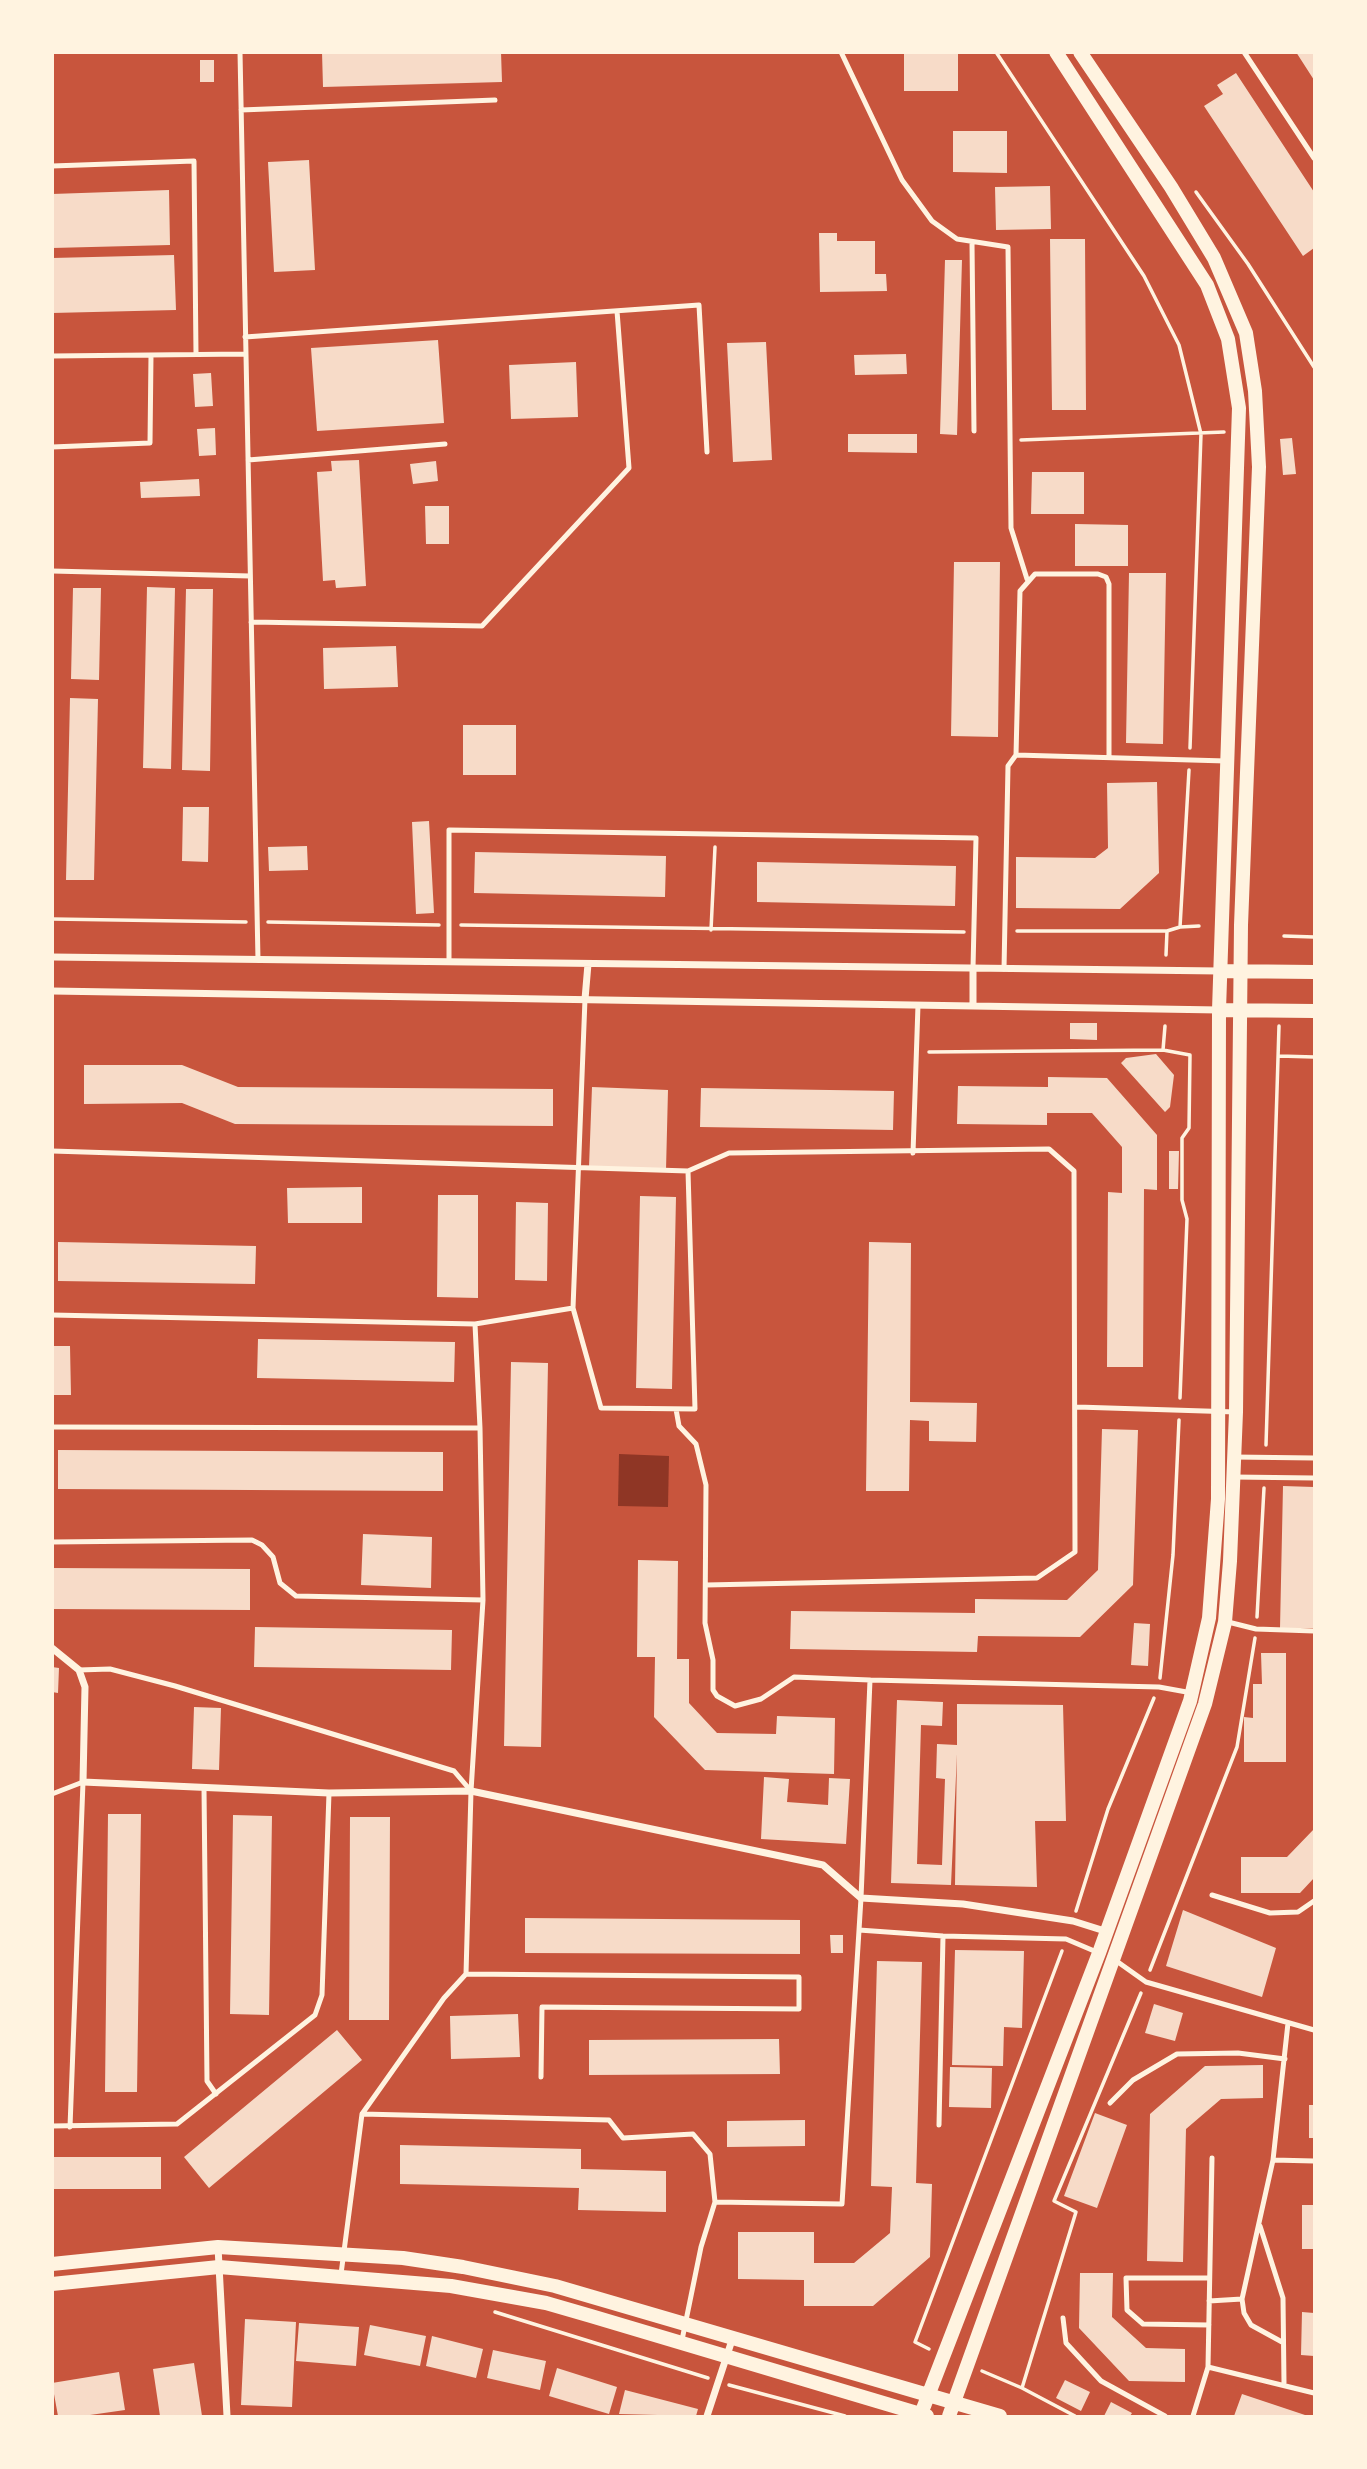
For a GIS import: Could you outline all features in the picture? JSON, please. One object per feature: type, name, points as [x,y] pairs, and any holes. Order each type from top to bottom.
[{"type":"main road","points":[[52,2284],[219,2267],[403,2279],[499,2294],[592,2316],[925,2415],[927,2394],[1107,1932],[1192,1693],[1212,1589],[1220,1412],[1219,1010],[1240,431],[1236,384],[1228,339],[1199,269],[1056,52]]},
{"type":"main road","points":[[949,2417],[1205,1704],[1225,1622],[1234,1477],[1241,972],[1259,467],[1251,362],[1240,314],[1214,258],[1171,187],[1080,52]]},
{"type":"main road","points":[[1220,971],[1314,972]]},
{"type":"main road","points":[[1219,1010],[1314,1011]]},
{"type":"main road","points":[[52,2264],[218,2247],[403,2258],[555,2286],[1000,2417]]},
{"type":"street","points":[[52,957],[1220,971]]},
{"type":"street","points":[[584,999],[588,964]]},
{"type":"street","points":[[973,968],[973,1006]]},
{"type":"street","points":[[52,991],[1219,1010]]},
{"type":"street","points":[[52,1648],[79,1670],[85,1687],[83,1782],[329,1793],[471,1791],[823,1865],[861,1898],[963,1904],[1073,1921],[1123,1938]]},
{"type":"street","points":[[218,2247],[227,2417]]},
{"type":"street","points":[[708,2417],[733,2337]]},
{"type":"lane","points":[[240,52],[258,960]]},
{"type":"lane","points":[[841,52],[912,195],[944,232],[972,243],[1008,247],[1011,528],[1027,579]]},
{"type":"lane","points":[[1244,52],[1314,158]]},
{"type":"lane","points":[[241,110],[495,100]]},
{"type":"lane","points":[[52,166],[194,161],[196,354]]},
{"type":"lane","points":[[972,243],[974,431]]},
{"type":"lane","points":[[245,337],[699,305],[707,452]]},
{"type":"lane","points":[[251,622],[482,626],[629,468],[617,311]]},
{"type":"lane","points":[[52,356],[246,354]]},
{"type":"lane","points":[[52,447],[150,443],[150,355]]},
{"type":"lane","points":[[248,460],[445,444]]},
{"type":"lane","points":[[52,571],[250,576]]},
{"type":"lane","points":[[1004,969],[1008,766],[1016,755],[1020,590],[1027,579],[1035,574],[1098,574],[1106,577],[1110,584],[1109,756]]},
{"type":"lane","points":[[1016,755],[1226,761]]},
{"type":"lane","points":[[449,962],[449,830],[976,838],[973,968]]},
{"type":"lane","points":[[584,999],[573,1308],[601,1408],[695,1409],[688,1171]]},
{"type":"lane","points":[[913,1153],[918,1005]]},
{"type":"lane","points":[[52,1151],[688,1171],[729,1153],[913,1153],[1049,1149],[1074,1171],[1077,1407],[1075,1552],[1037,1578],[706,1585]]},
{"type":"lane","points":[[52,1315],[475,1324],[573,1308]]},
{"type":"lane","points":[[341,2274],[362,2114],[444,1998],[466,1974],[471,1791],[483,1600],[475,1324]]},
{"type":"lane","points":[[1077,1407],[1236,1412]]},
{"type":"lane","points":[[676,1409],[679,1426],[696,1444],[706,1485],[705,1623],[713,1660],[713,1690],[722,1701],[735,1706],[749,1704],[794,1677],[1159,1687],[1192,1693]]},
{"type":"lane","points":[[52,1427],[480,1428]]},
{"type":"lane","points":[[1234,1457],[1314,1458]]},
{"type":"lane","points":[[1234,1477],[1314,1478]]},
{"type":"lane","points":[[52,1542],[252,1540],[262,1545],[273,1558],[280,1583],[296,1596],[483,1600]]},
{"type":"lane","points":[[1225,1622],[1256,1629],[1314,1631]]},
{"type":"lane","points":[[79,1670],[110,1669],[175,1686],[430,1763],[459,1774],[471,1791]]},
{"type":"lane","points":[[715,2202],[842,2204],[861,1898],[870,1680]]},
{"type":"lane","points":[[52,1794],[83,1782],[70,2127]]},
{"type":"lane","points":[[204,1788],[208,2081],[216,2094]]},
{"type":"lane","points":[[52,2126],[177,2124],[315,2015],[322,1995],[329,1793]]},
{"type":"lane","points":[[1212,1895],[1270,1913],[1298,1912],[1314,1901]]},
{"type":"lane","points":[[859,1930],[943,1936],[1066,1939],[1115,1960],[1146,1982],[1314,2030]]},
{"type":"lane","points":[[939,2125],[943,1936]]},
{"type":"lane","points":[[466,1974],[799,1977],[799,2009],[542,2007],[541,2077]]},
{"type":"lane","points":[[1282,2342],[1251,2325],[1241,2299],[1260,2227],[1273,2160],[1288,2023]]},
{"type":"lane","points":[[1110,2103],[1143,2073],[1177,2054],[1238,2053],[1285,2059]]},
{"type":"lane","points":[[362,2114],[609,2120],[623,2138],[693,2134],[710,2154],[715,2202],[701,2247],[681,2343]]},
{"type":"lane","points":[[1194,2417],[1208,2367],[1212,2158]]},
{"type":"lane","points":[[1273,2160],[1314,2161]]},
{"type":"lane","points":[[1260,2227],[1283,2298],[1284,2384]]},
{"type":"lane","points":[[1209,2277],[1126,2278],[1127,2310],[1143,2323],[1209,2325]]},
{"type":"lane","points":[[1209,2301],[1241,2299]]},
{"type":"lane","points":[[1063,2318],[1066,2343],[1101,2381],[1165,2417]]},
{"type":"lane","points":[[1208,2367],[1314,2393]]},
{"type":"path","points":[[996,52],[1144,276],[1180,345],[1201,434],[1190,759],[1180,927]]},
{"type":"path","points":[[1194,190],[1248,264],[1314,367]]},
{"type":"path","points":[[1010,440],[1201,434]]},
{"type":"path","points":[[711,930],[716,834]]},
{"type":"path","points":[[52,919],[974,932]]},
{"type":"path","points":[[1003,930],[1167,931],[1199,926]]},
{"type":"path","points":[[1166,955],[1167,931]]},
{"type":"path","points":[[1284,936],[1314,937]]},
{"type":"path","points":[[1163,1051],[1164,1026]]},
{"type":"path","points":[[918,1052],[1163,1051],[1190,1055],[1189,1128],[1182,1138],[1182,1200],[1188,1219],[1173,1555],[1159,1687],[1108,1809],[1073,1921]]},
{"type":"path","points":[[1279,1056],[1314,1057]]},
{"type":"path","points":[[942,2354],[915,2342],[1066,1939]]},
{"type":"path","points":[[1022,2388],[1076,2212],[1054,2201],[1146,1982]]},
{"type":"path","points":[[484,2309],[845,2417]]},
{"type":"path","points":[[967,2365],[1022,2388],[1075,2417]]},
{"type":"shaded area","points":[[619,1454],[669,1456],[668,1507],[618,1506]]},
{"type":"building","points":[[322,52],[501,52],[502,82],[323,87]]},
{"type":"building","points":[[904,52],[958,52],[958,91],[904,91]]},
{"type":"building","points":[[1296,52],[1314,52],[1314,80]]},
{"type":"building","points":[[200,60],[214,60],[214,82],[200,82]]},
{"type":"building","points":[[1236,73],[1314,192],[1314,248],[1303,256],[1204,106],[1223,94],[1217,85]]},
{"type":"building","points":[[953,131],[1007,131],[1007,173],[953,172]]},
{"type":"building","points":[[309,160],[315,270],[274,272],[268,162]]},
{"type":"building","points":[[1050,186],[1051,229],[996,230],[995,187]]},
{"type":"building","points":[[169,190],[170,245],[52,248],[52,194]]},
{"type":"building","points":[[819,233],[837,233],[837,241],[875,241],[875,274],[886,274],[887,291],[820,292]]},
{"type":"building","points":[[1050,239],[1085,239],[1086,410],[1052,410]]},
{"type":"building","points":[[174,255],[176,310],[52,313],[52,258]]},
{"type":"building","points":[[945,260],[962,260],[957,435],[940,434]]},
{"type":"building","points":[[438,340],[444,423],[317,431],[311,348]]},
{"type":"building","points":[[766,342],[772,460],[733,462],[727,343]]},
{"type":"building","points":[[906,354],[907,374],[855,375],[854,355]]},
{"type":"building","points":[[576,362],[578,417],[511,419],[509,365]]},
{"type":"building","points":[[211,373],[213,406],[195,407],[193,374]]},
{"type":"building","points":[[215,428],[216,455],[199,456],[197,429]]},
{"type":"building","points":[[848,434],[917,434],[917,453],[848,452]]},
{"type":"building","points":[[1292,438],[1296,474],[1283,475],[1280,439]]},
{"type":"building","points":[[359,460],[366,586],[336,588],[335,580],[323,581],[317,472],[332,471],[331,461]]},
{"type":"building","points":[[436,461],[438,481],[413,484],[410,464]]},
{"type":"building","points":[[1032,472],[1084,472],[1084,514],[1031,514]]},
{"type":"building","points":[[199,479],[200,496],[141,498],[140,482]]},
{"type":"building","points":[[425,506],[449,506],[449,544],[426,544]]},
{"type":"building","points":[[1075,524],[1128,525],[1128,566],[1075,566]]},
{"type":"building","points":[[954,562],[1000,562],[998,737],[951,736]]},
{"type":"building","points":[[1129,573],[1166,573],[1163,744],[1126,743]]},
{"type":"building","points":[[147,587],[175,588],[171,769],[143,768]]},
{"type":"building","points":[[73,588],[101,588],[99,680],[71,679]]},
{"type":"building","points":[[186,589],[213,589],[210,771],[182,770]]},
{"type":"building","points":[[396,646],[398,687],[324,689],[323,648]]},
{"type":"building","points":[[70,698],[98,699],[94,880],[66,880]]},
{"type":"building","points":[[463,725],[516,725],[516,775],[463,775]]},
{"type":"building","points":[[1157,782],[1159,873],[1120,909],[1016,908],[1016,857],[1095,858],[1108,848],[1107,783]]},
{"type":"building","points":[[183,807],[209,807],[208,862],[182,861]]},
{"type":"building","points":[[429,821],[434,913],[416,914],[412,822]]},
{"type":"building","points":[[307,846],[308,870],[269,871],[268,847]]},
{"type":"building","points":[[475,852],[666,856],[665,897],[474,893]]},
{"type":"building","points":[[757,862],[956,866],[955,906],[757,902]]},
{"type":"building","points":[[1070,1023],[1097,1023],[1097,1040],[1070,1039]]},
{"type":"building","points":[[1156,1054],[1174,1075],[1170,1107],[1165,1112],[1121,1063],[1126,1058]]},
{"type":"building","points":[[84,1065],[182,1065],[238,1087],[553,1089],[553,1126],[235,1124],[182,1103],[84,1104]]},
{"type":"building","points":[[1048,1077],[1107,1078],[1157,1135],[1157,1190],[1144,1189],[1143,1367],[1107,1367],[1108,1192],[1122,1193],[1122,1147],[1092,1113],[1047,1113],[1047,1125],[957,1124],[958,1086],[1048,1087]]},
{"type":"building","points":[[592,1087],[668,1090],[666,1170],[589,1167]]},
{"type":"building","points":[[701,1088],[894,1091],[893,1130],[700,1127]]},
{"type":"building","points":[[1169,1151],[1179,1151],[1178,1189],[1169,1189]]},
{"type":"building","points":[[362,1187],[362,1223],[288,1223],[287,1188]]},
{"type":"building","points":[[438,1195],[478,1195],[478,1298],[437,1297]]},
{"type":"building","points":[[640,1196],[676,1197],[672,1389],[636,1388]]},
{"type":"building","points":[[516,1202],[548,1203],[547,1281],[515,1280]]},
{"type":"building","points":[[58,1242],[256,1246],[255,1284],[58,1281]]},
{"type":"building","points":[[869,1242],[911,1243],[910,1402],[977,1403],[976,1442],[929,1441],[929,1421],[910,1420],[909,1491],[866,1491]]},
{"type":"building","points":[[258,1339],[455,1342],[454,1382],[257,1378]]},
{"type":"building","points":[[52,1346],[70,1346],[71,1395],[53,1395]]},
{"type":"building","points":[[511,1362],[548,1363],[541,1747],[504,1746]]},
{"type":"building","points":[[1102,1429],[1138,1430],[1133,1585],[1080,1637],[978,1636],[977,1652],[790,1649],[791,1611],[975,1613],[975,1599],[1067,1600],[1098,1570]]},
{"type":"building","points":[[58,1450],[443,1452],[443,1491],[58,1489]]},
{"type":"building","points":[[1283,1486],[1314,1487],[1314,1628],[1280,1628]]},
{"type":"building","points":[[363,1534],[432,1537],[431,1588],[361,1585]]},
{"type":"building","points":[[638,1560],[678,1561],[677,1659],[689,1659],[689,1703],[717,1733],[776,1734],[777,1716],[835,1718],[834,1774],[705,1770],[654,1717],[655,1657],[637,1657]]},
{"type":"building","points":[[52,1568],[250,1569],[250,1610],[52,1609]]},
{"type":"building","points":[[1134,1623],[1150,1624],[1148,1666],[1131,1665]]},
{"type":"building","points":[[255,1627],[452,1630],[451,1670],[254,1667]]},
{"type":"building","points":[[1261,1653],[1286,1653],[1286,1762],[1244,1762],[1244,1717],[1253,1718],[1253,1684],[1262,1684]]},
{"type":"building","points":[[52,1667],[59,1668],[58,1693],[52,1692]]},
{"type":"building","points":[[897,1700],[943,1702],[942,1726],[921,1725],[917,1864],[942,1865],[945,1779],[936,1778],[937,1744],[957,1745],[957,1704],[1063,1705],[1066,1821],[1035,1821],[1037,1887],[955,1885],[957,1754],[951,1885],[891,1883]]},
{"type":"building","points":[[194,1707],[221,1708],[219,1770],[192,1769]]},
{"type":"building","points":[[764,1777],[789,1779],[787,1802],[828,1805],[829,1778],[850,1779],[846,1844],[761,1839]]},
{"type":"building","points":[[108,1814],[141,1814],[137,2092],[105,2092]]},
{"type":"building","points":[[233,1815],[272,1816],[269,2015],[230,2014]]},
{"type":"building","points":[[350,1817],[390,1817],[389,2020],[349,2020]]},
{"type":"building","points":[[1314,1829],[1314,1878],[1300,1893],[1241,1893],[1241,1857],[1287,1857]]},
{"type":"building","points":[[1183,1910],[1276,1948],[1262,1997],[1166,1966]]},
{"type":"building","points":[[525,1918],[800,1920],[800,1954],[525,1953]]},
{"type":"building","points":[[830,1935],[843,1935],[843,1953],[831,1953]]},
{"type":"building","points":[[955,1950],[1024,1951],[1022,2028],[1004,2027],[1003,2066],[952,2065]]},
{"type":"building","points":[[877,1961],[922,1962],[916,2183],[932,2184],[930,2257],[873,2306],[804,2306],[804,2280],[738,2279],[738,2232],[814,2232],[814,2263],[854,2263],[890,2233],[892,2187],[871,2186]]},
{"type":"building","points":[[1154,2004],[1183,2013],[1175,2041],[1145,2033]]},
{"type":"building","points":[[518,2014],[520,2057],[451,2059],[450,2016]]},
{"type":"building","points":[[337,2030],[362,2060],[209,2188],[184,2157]]},
{"type":"building","points":[[779,2039],[780,2074],[589,2075],[589,2040]]},
{"type":"building","points":[[1263,2065],[1263,2098],[1221,2099],[1186,2129],[1183,2262],[1147,2261],[1150,2114],[1205,2066]]},
{"type":"building","points":[[950,2067],[992,2068],[991,2108],[949,2107]]},
{"type":"building","points":[[1309,2105],[1314,2105],[1314,2138],[1309,2138]]},
{"type":"building","points":[[1095,2113],[1127,2125],[1097,2208],[1064,2196]]},
{"type":"building","points":[[805,2120],[805,2146],[727,2147],[727,2121]]},
{"type":"building","points":[[400,2145],[581,2149],[581,2169],[666,2171],[666,2212],[578,2210],[579,2188],[400,2184]]},
{"type":"building","points":[[52,2157],[161,2157],[161,2189],[52,2189]]},
{"type":"building","points":[[1302,2205],[1314,2205],[1314,2249],[1302,2249]]},
{"type":"building","points":[[1080,2273],[1113,2273],[1112,2317],[1146,2348],[1185,2349],[1185,2382],[1129,2381],[1079,2328]]},
{"type":"building","points":[[1302,2312],[1314,2313],[1314,2356],[1301,2355]]},
{"type":"building","points":[[245,2319],[296,2322],[292,2407],[241,2405]]},
{"type":"building","points":[[299,2323],[359,2327],[356,2366],[296,2361]]},
{"type":"building","points":[[370,2325],[426,2336],[420,2366],[364,2355]]},
{"type":"building","points":[[432,2336],[483,2349],[476,2378],[426,2366]]},
{"type":"building","points":[[493,2350],[546,2361],[540,2390],[487,2378]]},
{"type":"building","points":[[194,2363],[202,2416],[160,2416],[153,2369]]},
{"type":"building","points":[[557,2368],[617,2387],[609,2414],[549,2396]]},
{"type":"building","points":[[119,2372],[125,2410],[83,2416],[58,2416],[52,2383]]},
{"type":"building","points":[[1065,2380],[1090,2392],[1081,2411],[1056,2398]]},
{"type":"building","points":[[625,2390],[698,2409],[696,2416],[619,2414]]},
{"type":"building","points":[[1242,2394],[1308,2416],[1234,2416]]},
{"type":"building","points":[[1111,2402],[1132,2413],[1130,2416],[1104,2416]]}]
